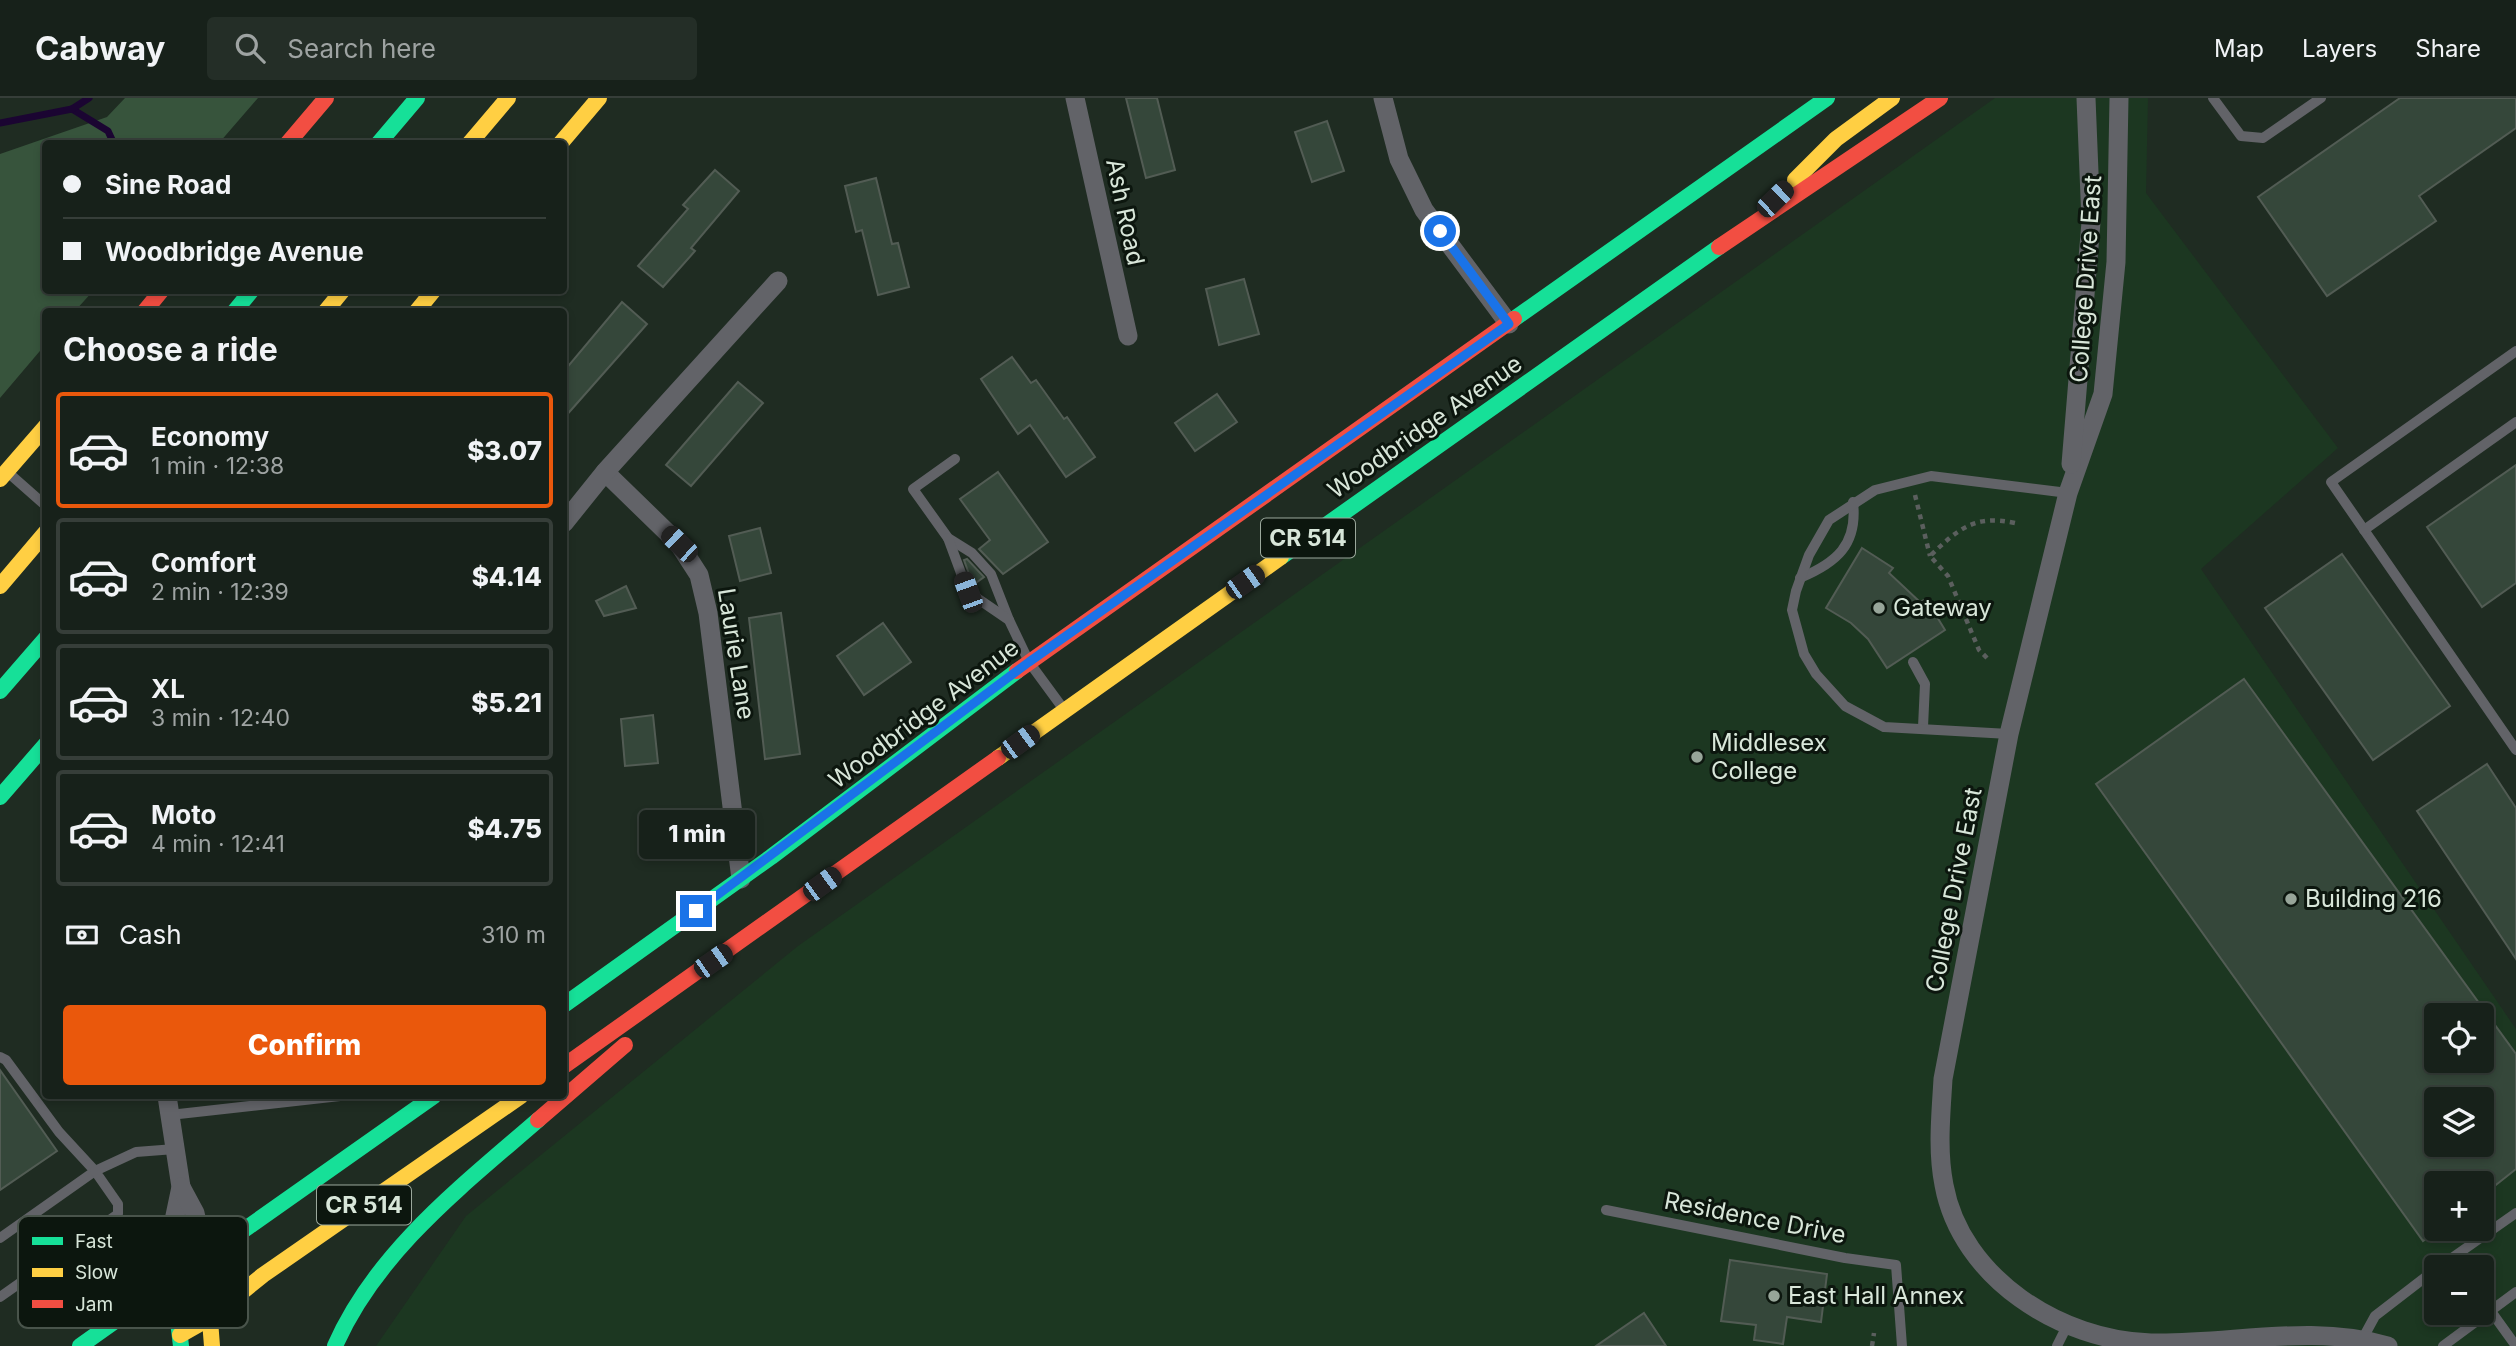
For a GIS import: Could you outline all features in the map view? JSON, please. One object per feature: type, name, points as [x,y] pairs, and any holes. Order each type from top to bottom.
[{"type":"main road","points":[[290,140],[326,98]]},
{"type":"main road","points":[[381,140],[417,98]]},
{"type":"main road","points":[[472,140],[508,98]]},
{"type":"main road","points":[[563,140],[599,98]]},
{"type":"main road","name":"Woodbridge Avenue","points":[[567,1003],[741,879],[1029,662],[1827,98]]},
{"type":"main road","points":[[1741,231],[1836,139],[1892,98]]},
{"type":"main road","name":"Woodbridge Avenue","points":[[567,1064],[1741,231],[1940,98]]},
{"type":"main road","points":[[147,308],[159,294]]},
{"type":"main road","points":[[237,308],[249,294]]},
{"type":"main road","points":[[328,308],[340,294]]},
{"type":"main road","points":[[419,308],[431,294]]},
{"type":"main road","points":[[3,475],[42,431]]},
{"type":"main road","points":[[0,586],[42,537]]},
{"type":"main road","points":[[0,691],[42,643]]},
{"type":"main road","points":[[0,797],[42,749]]},
{"type":"main road","points":[[567,1095],[756,932]]},
{"type":"main road","name":"CR 514","points":[[248,1227],[430,1099]]},
{"type":"main road","name":"CR 514","points":[[248,1287],[517,1099]]},
{"type":"main road","points":[[335,1346],[351,1309],[429,1214],[562,1099]]},
{"type":"main road","name":"CR 514","points":[[80,1346],[105,1328]]},
{"type":"main road","name":"CR 514","points":[[164,1346],[180,1340],[196,1328]]},
{"type":"main road","points":[[210,1328],[212,1346]]},
{"type":"street","name":"Ash Road","points":[[1075,98],[1128,336]]},
{"type":"street","points":[[1383,98],[1399,159],[1424,210],[1509,324]]},
{"type":"street","points":[[2068,493],[2091,222],[2086,98]]},
{"type":"street","name":"College Drive East","points":[[2119,98],[2116,262],[2103,394],[2068,493],[2008,734],[1943,1079],[1939,1132],[1943,1184],[1962,1236],[1985,1265],[2005,1287],[2067,1326],[2112,1340],[2152,1343],[2322,1335],[2362,1339],[2388,1346]]},
{"type":"street","points":[[567,519],[605,472],[778,281]]},
{"type":"street","name":"Laurie Lane","points":[[605,472],[679,544],[699,575],[708,613],[741,879]]},
{"type":"street","points":[[169,1105],[181,1187],[196,1216]]},
{"type":"street","points":[[175,1216],[181,1187]]},
{"type":"lane","points":[[2213,98],[2241,136],[2263,138],[2321,98]]},
{"type":"lane","points":[[2516,351],[2331,482],[2516,750]]},
{"type":"lane","points":[[2364,530],[2516,422]]},
{"type":"lane","points":[[955,459],[913,489],[948,538],[968,592],[1009,620]]},
{"type":"lane","points":[[3,475],[42,503]]},
{"type":"lane","points":[[2008,734],[1923,727],[1884,727],[1845,706],[1816,674],[1804,654],[1792,610],[1809,555],[1829,520],[1853,502],[1891,484],[1931,476],[2068,493]]},
{"type":"lane","points":[[1800,578],[1829,566],[1837,559],[1853,531],[1853,502]]},
{"type":"lane","points":[[948,538],[972,553],[991,574],[1029,662],[1065,710]]},
{"type":"lane","points":[[1913,662],[1925,684],[1923,727]]},
{"type":"lane","points":[[0,1057],[6,1060],[59,1132],[95,1171],[118,1205],[118,1214],[115,1216]]},
{"type":"lane","points":[[169,1105],[283,1099]]},
{"type":"lane","points":[[31,1216],[95,1171],[136,1152],[175,1149]]},
{"type":"lane","name":"Residence Drive","points":[[1606,1210],[1845,1258],[1896,1265],[1902,1346]]},
{"type":"lane","points":[[2456,1255],[2516,1213]]},
{"type":"lane","points":[[0,1238],[18,1225]]},
{"type":"lane","points":[[2362,1339],[2375,1316],[2424,1279]]},
{"type":"lane","points":[[0,1297],[18,1284]]},
{"type":"lane","points":[[2494,1307],[2516,1292]]},
{"type":"lane","points":[[2494,1316],[2516,1346]]},
{"type":"lane","points":[[2443,1346],[2470,1325]]},
{"type":"lane","points":[[2057,1346],[2067,1326]]},
{"type":"path","points":[[1906,494],[1915,494],[1930,556],[1948,576],[1979,650],[1987,657]]},
{"type":"path","points":[[1930,556],[1976,522],[1987,519],[2015,523]]},
{"type":"path","points":[[1872,1346],[1874,1333]]},
{"type":"shaded area","points":[[125,98],[258,98],[222,140],[42,140],[42,294],[90,294],[78,308],[42,308],[42,349],[0,398],[0,154],[107,117]]},
{"type":"shaded area","name":"Middlesex College","points":[[1995,98],[2148,98],[2146,193],[2338,448],[2201,569],[2516,1029],[2516,1346],[376,1346],[466,1216],[798,946]]},
{"type":"building","points":[[1126,98],[1157,98],[1175,170],[1146,178]]},
{"type":"building","points":[[2400,98],[2516,98],[2516,128],[2419,196],[2436,221],[2327,296],[2258,197]]},
{"type":"building","points":[[1327,121],[1344,171],[1312,182],[1295,132]]},
{"type":"building","points":[[715,170],[739,191],[691,248],[695,251],[663,287],[638,266],[688,209],[683,205]]},
{"type":"building","points":[[876,178],[892,244],[898,243],[909,287],[878,295],[862,230],[856,232],[845,186]]},
{"type":"building","points":[[1244,279],[1259,334],[1219,345],[1206,289]]},
{"type":"building","points":[[622,302],[647,324],[567,415],[567,367]]},
{"type":"building","points":[[1012,357],[1031,383],[1036,380],[1064,419],[1067,417],[1095,457],[1066,477],[1030,425],[1018,434],[981,379]]},
{"type":"building","points":[[738,382],[763,403],[691,486],[666,465]]},
{"type":"building","points":[[1217,394],[1237,422],[1195,451],[1175,423]]},
{"type":"building","points":[[2516,465],[2516,583],[2482,607],[2427,527]]},
{"type":"building","points":[[998,472],[1048,542],[1003,574],[979,549],[990,540],[960,499]]},
{"type":"building","points":[[760,528],[771,573],[740,581],[729,536]]},
{"type":"building","name":"Gateway","points":[[1862,548],[1893,568],[1889,573],[1920,602],[1926,599],[1945,630],[1887,668],[1868,639],[1851,623],[1826,608]]},
{"type":"building","points":[[2342,554],[2450,706],[2373,760],[2265,608]]},
{"type":"building","points":[[967,559],[984,577],[973,585],[964,560]]},
{"type":"building","points":[[626,586],[636,608],[604,616],[596,601]]},
{"type":"building","points":[[781,613],[800,754],[765,759],[749,618]]},
{"type":"building","points":[[883,623],[911,662],[864,695],[837,656]]},
{"type":"building","name":"Building 216","points":[[2244,679],[2479,1003],[2424,1003],[2424,1073],[2494,1073],[2494,1024],[2516,1054],[2516,1169],[2494,1186],[2494,1171],[2424,1171],[2423,1241],[2096,784]]},
{"type":"building","points":[[653,715],[658,763],[625,766],[621,719]]},
{"type":"building","points":[[2487,764],[2516,808],[2516,959],[2417,811]]},
{"type":"building","points":[[0,1070],[57,1151],[0,1190]]},
{"type":"building","name":"East Hall Annex","points":[[1730,1260],[1827,1274],[1821,1322],[1787,1317],[1783,1344],[1754,1340],[1756,1325],[1721,1321]]},
{"type":"building","points":[[1644,1313],[1666,1346],[1596,1346]]},
{"type":"waterway","points":[[0,123],[72,109],[89,98]]},
{"type":"waterway","points":[[72,109],[108,131],[112,140]]},
{"type":"traffic: fast","points":[[381,140],[417,98]]},
{"type":"traffic: fast","points":[[1514,319],[1827,98]]},
{"type":"traffic: fast","points":[[1281,557],[1719,247]]},
{"type":"traffic: fast","points":[[237,308],[249,294]]},
{"type":"traffic: fast","points":[[0,691],[42,643]]},
{"type":"traffic: fast","points":[[567,1003],[771,857],[1017,671]]},
{"type":"traffic: fast","points":[[0,797],[42,749]]},
{"type":"traffic: fast","points":[[248,1227],[430,1099]]},
{"type":"traffic: fast","points":[[335,1346],[352,1312],[373,1280],[423,1222],[538,1120]]},
{"type":"traffic: fast","points":[[80,1346],[105,1328]]},
{"type":"traffic: fast","points":[[179,1328],[181,1346]]},
{"type":"traffic: slow","points":[[472,140],[508,98]]},
{"type":"traffic: slow","points":[[563,140],[599,98]]},
{"type":"traffic: slow","points":[[1795,180],[1836,139],[1892,98]]},
{"type":"traffic: slow","points":[[328,308],[340,294]]},
{"type":"traffic: slow","points":[[419,308],[431,294]]},
{"type":"traffic: slow","points":[[0,479],[42,431]]},
{"type":"traffic: slow","points":[[0,586],[42,537]]},
{"type":"traffic: slow","points":[[998,758],[1281,557]]},
{"type":"traffic: slow","points":[[248,1287],[517,1099]]},
{"type":"traffic: slow","points":[[180,1335],[192,1328]]},
{"type":"traffic: slow","points":[[211,1328],[212,1346]]},
{"type":"traffic: jam","points":[[290,140],[326,98]]},
{"type":"traffic: jam","points":[[1719,247],[1940,98]]},
{"type":"traffic: jam","points":[[147,308],[159,294]]},
{"type":"traffic: jam","points":[[1017,671],[1514,319]]},
{"type":"traffic: jam","points":[[567,1064],[998,758]]},
{"type":"traffic: jam","points":[[567,1095],[625,1045]]},
{"type":"traffic: jam","points":[[538,1120],[562,1099]]},
{"type":"place","name":"Gateway","points":[[1879,608]]},
{"type":"place","name":"Middlesex College","points":[[1697,757]]},
{"type":"place","name":"Building 216","points":[[2291,899]]},
{"type":"place","name":"East Hall Annex","points":[[1774,1296]]},
{"type":"route","points":[[696,911],[1029,662],[1509,324],[1440,231]]}]
